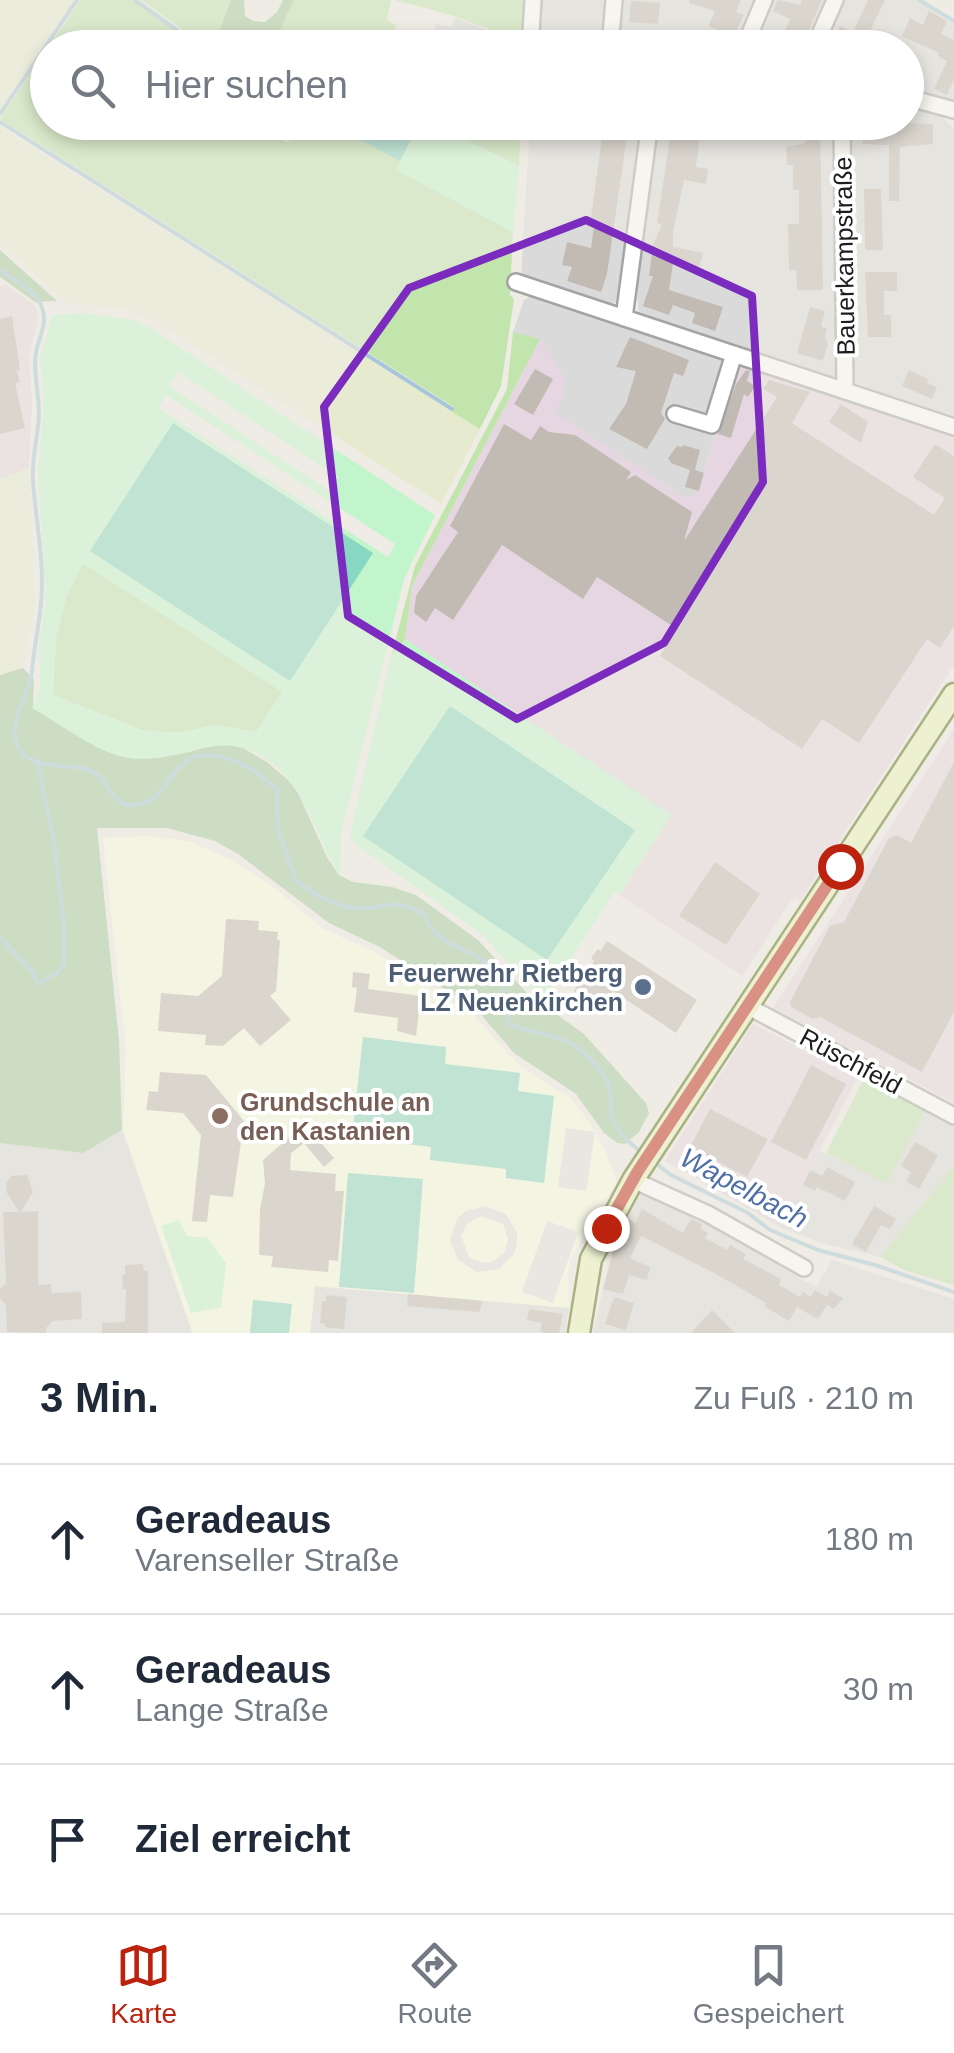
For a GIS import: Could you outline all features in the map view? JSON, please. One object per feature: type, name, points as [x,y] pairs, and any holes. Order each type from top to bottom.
[{"type":"main road","points":[[579,1333],[587,1271],[600,1238],[635,1175],[954,694]]},
{"type":"street","points":[[531,30],[533,0]]},
{"type":"street","points":[[612,30],[614,0]]},
{"type":"street","points":[[752,30],[764,0]]},
{"type":"street","points":[[822,30],[835,0]]},
{"type":"street","points":[[924,102],[954,110]]},
{"type":"street","points":[[624,318],[648,140]]},
{"type":"street","name":"Bauerkampstraße","points":[[842,140],[845,389]]},
{"type":"street","name":"Bauerkampstraße","points":[[516,282],[954,428]]},
{"type":"street","points":[[675,414],[712,425],[734,354]]},
{"type":"street","name":"Rüschfeld","points":[[747,1006],[954,1116]]},
{"type":"street","points":[[635,1175],[804,1268]]},
{"type":"highlighted area","points":[[586,220],[752,296],[763,482],[664,643],[517,719],[348,616],[324,407],[409,288]]},
{"type":"shaded area","points":[[0,0],[74,0],[54,30],[30,30],[30,65],[0,110]]},
{"type":"shaded area","points":[[538,0],[915,0],[954,24],[954,101],[924,93],[924,30],[536,30]]},
{"type":"shaded area","points":[[454,17],[486,30],[435,30],[436,24],[452,27]]},
{"type":"shaded area","points":[[924,111],[942,116],[954,129],[954,421],[855,383],[851,378],[851,181],[847,177],[847,140],[924,140]]},
{"type":"shaded area","points":[[0,127],[480,429],[441,504],[157,322],[126,309],[65,302],[0,243]]},
{"type":"shaded area","points":[[529,140],[640,140],[616,302],[609,306],[521,277]]},
{"type":"shaded area","points":[[656,140],[836,140],[840,375],[837,378],[639,316],[636,279]]},
{"type":"shaded area","points":[[5,284],[35,305],[39,317],[29,356],[29,468],[0,479],[0,286]]},
{"type":"shaded area","points":[[533,295],[742,364],[730,382],[698,493],[689,500],[553,412],[513,332],[524,300]]},
{"type":"shaded area","points":[[540,339],[566,380],[562,401],[554,412],[689,500],[699,491],[730,382],[742,364],[954,437],[954,665],[800,901],[796,898],[790,902],[742,976],[619,895],[671,815],[405,639],[412,586]]},
{"type":"shaded area","points":[[29,468],[35,605],[23,668],[0,675],[0,479]]},
{"type":"shaded area","points":[[954,729],[954,1103],[773,1008]]},
{"type":"shaded area","points":[[150,836],[191,842],[234,861],[275,888],[322,928],[377,953],[473,1015],[522,1068],[572,1099],[598,1135],[617,1181],[572,1256],[568,1271],[569,1308],[315,1286],[310,1333],[193,1333],[123,1129],[126,1050],[103,838]]},
{"type":"shaded area","points":[[753,1024],[858,1077],[780,1227],[665,1161]]},
{"type":"shaded area","points":[[925,1112],[954,1127],[954,1166],[880,1257],[821,1243],[780,1227],[820,1151],[886,1182]]},
{"type":"shaded area","points":[[566,1128],[595,1132],[586,1191],[558,1187]]},
{"type":"shaded area","points":[[122,1130],[192,1333],[0,1333],[0,1143],[82,1153]]},
{"type":"shaded area","points":[[639,1194],[661,1196],[781,1262],[779,1266],[816,1287],[832,1260],[954,1299],[954,1333],[593,1333],[612,1250]]},
{"type":"shaded area","points":[[486,1206],[506,1214],[517,1233],[517,1244],[514,1254],[499,1269],[477,1272],[458,1260],[450,1240],[457,1219],[465,1211]],"holes":[[[482,1216],[503,1224],[508,1239],[504,1253],[484,1263],[469,1257],[461,1236],[468,1223]]]},
{"type":"shaded area","points":[[547,1221],[578,1232],[553,1303],[522,1292]]},
{"type":"shaded area","points":[[314,1286],[569,1308],[565,1333],[311,1333]]},
{"type":"green space","points":[[80,0],[132,0],[175,30],[60,30]]},
{"type":"green space","points":[[141,0],[231,0],[220,30],[183,30]]},
{"type":"green space","points":[[231,0],[244,0],[245,16],[265,22],[283,0],[294,0],[280,30],[220,30]]},
{"type":"green space","points":[[294,0],[391,0],[387,20],[396,25],[395,30],[280,30]]},
{"type":"green space","points":[[395,0],[527,0],[526,30],[491,30]]},
{"type":"green space","points":[[30,74],[30,138],[0,119]]},
{"type":"green space","points":[[33,140],[360,140],[400,161],[397,170],[513,232],[510,295],[514,299],[501,386],[480,429],[452,412],[454,407]]},
{"type":"green space","points":[[360,140],[410,140],[400,161]]},
{"type":"green space","points":[[410,140],[466,140],[519,166],[513,232],[396,170]]},
{"type":"green space","points":[[466,140],[520,140],[519,166]]},
{"type":"green space","points":[[0,250],[57,301],[35,302],[0,277]]},
{"type":"green space","points":[[85,313],[134,320],[152,329],[435,515],[404,579],[341,834],[340,875],[296,790],[267,759],[229,745],[152,758],[118,756],[32,708],[40,689],[39,643],[46,601],[38,474],[44,400],[40,359],[52,315]],"holes":[[[178,372],[338,477],[330,491],[169,386]],[[166,395],[395,544],[388,557],[158,408]],[[83,563],[282,692],[256,732],[214,725],[179,733],[142,730],[53,695],[56,640],[66,598]]]},
{"type":"green space","points":[[513,332],[540,339],[412,586],[405,639],[391,657],[415,566],[507,389]]},
{"type":"green space","points":[[173,423],[373,553],[290,681],[90,551]]},
{"type":"green space","points":[[83,563],[283,692],[256,732],[214,725],[179,733],[142,730],[53,695],[56,640],[66,598]]},
{"type":"green space","points":[[405,639],[671,815],[619,895],[614,892],[545,998],[533,991],[483,935],[355,844],[350,835],[391,657]]},
{"type":"green space","points":[[23,668],[34,679],[33,708],[146,758],[222,743],[243,748],[267,762],[298,793],[339,875],[353,882],[416,895],[478,940],[527,993],[584,1034],[646,1103],[649,1113],[639,1132],[625,1144],[617,1143],[604,1133],[576,1094],[514,1053],[477,1010],[380,947],[329,923],[215,841],[167,828],[97,828],[119,1041],[122,1130],[83,1153],[0,1143],[0,675]]},
{"type":"green space","points":[[450,706],[635,830],[547,960],[363,836]]},
{"type":"green space","points":[[363,1037],[446,1047],[445,1064],[520,1073],[518,1091],[554,1096],[544,1183],[506,1178],[506,1169],[430,1160],[431,1147],[352,1137]]},
{"type":"green space","points":[[864,1079],[925,1112],[886,1183],[826,1153]]},
{"type":"green space","points":[[954,1166],[954,1285],[904,1270],[880,1257]]},
{"type":"green space","points":[[348,1173],[423,1179],[414,1293],[339,1287]]},
{"type":"green space","points":[[179,1220],[187,1236],[208,1238],[226,1264],[221,1307],[191,1313],[161,1226]]},
{"type":"green space","points":[[253,1300],[292,1304],[289,1333],[250,1333]]},
{"type":"building","points":[[741,0],[736,12],[744,15],[737,30],[717,30],[708,26],[715,11],[689,3]]},
{"type":"building","points":[[778,0],[800,5],[802,0],[822,0],[809,30],[785,30],[790,19],[773,11]]},
{"type":"building","points":[[868,0],[885,0],[874,30],[854,30]]},
{"type":"building","points":[[631,1],[660,3],[658,24],[629,22]]},
{"type":"building","points":[[929,11],[947,21],[941,34],[954,40],[954,79],[947,95],[934,89],[947,61],[924,46],[924,30],[905,30],[910,18],[923,25]]},
{"type":"building","points":[[924,124],[933,124],[933,144],[900,147],[899,201],[889,201],[889,145],[863,144],[863,140],[924,140]]},
{"type":"building","points":[[602,140],[626,140],[601,292],[567,281],[572,267],[562,265],[567,242],[591,248],[595,219],[591,218]]},
{"type":"building","points":[[670,140],[699,140],[696,167],[708,169],[706,184],[684,180],[673,247],[703,253],[699,269],[673,264],[669,290],[723,307],[715,331],[692,323],[695,313],[673,305],[669,315],[643,306],[653,276],[649,276],[653,245],[662,224],[657,223]]},
{"type":"building","points":[[820,140],[823,290],[797,290],[796,270],[789,270],[788,224],[799,224],[799,190],[793,190],[793,165],[787,165],[786,147]]},
{"type":"building","points":[[864,189],[881,189],[883,250],[865,250]]},
{"type":"building","points":[[865,272],[897,272],[897,291],[884,291],[884,315],[891,315],[891,337],[868,337]]},
{"type":"building","points":[[810,307],[825,311],[821,327],[827,328],[828,344],[823,361],[797,353]]},
{"type":"building","points":[[12,316],[20,370],[20,382],[15,383],[25,428],[0,434],[0,319]]},
{"type":"building","points":[[630,337],[689,360],[683,376],[674,373],[661,413],[665,419],[647,449],[609,429],[626,404],[636,371],[616,367]]},
{"type":"building","points":[[535,369],[553,379],[533,415],[514,404]]},
{"type":"building","points":[[746,370],[750,371],[747,381],[755,386],[748,397],[744,394],[731,438],[718,434],[736,384]]},
{"type":"building","points":[[909,370],[937,387],[932,399],[902,386]]},
{"type":"building","points":[[769,380],[810,392],[792,423],[934,515],[945,498],[913,477],[935,444],[954,456],[954,626],[940,648],[927,639],[859,743],[822,719],[802,749],[660,656],[677,629],[597,577],[583,599],[502,545],[453,620],[435,608],[426,622],[414,613],[416,596],[458,532],[450,526],[504,424],[531,440],[540,426],[549,432],[575,435],[631,472],[626,480],[635,475],[692,512],[684,541],[777,397],[763,389]]},
{"type":"building","points":[[841,404],[868,422],[861,443],[829,422]]},
{"type":"building","points":[[677,446],[700,450],[695,470],[704,473],[699,491],[685,487],[690,470],[668,458]]},
{"type":"building","points":[[954,762],[954,1012],[922,1072],[820,1017],[813,1019],[791,1007],[790,1002],[830,926],[844,922],[889,838],[897,835],[911,843]]},
{"type":"building","points":[[715,862],[760,894],[726,945],[679,916]]},
{"type":"building","points":[[226,919],[259,921],[258,930],[278,932],[276,991],[270,996],[291,1020],[260,1046],[244,1028],[223,1046],[205,1045],[206,1035],[158,1031],[161,993],[198,996],[222,976]]},
{"type":"building","points":[[607,941],[697,1000],[676,1033],[613,991],[602,1009],[574,991],[594,961],[591,958]]},
{"type":"building","points":[[353,972],[370,974],[368,989],[421,996],[416,1036],[397,1031],[398,1018],[354,1012],[357,988],[352,987]]},
{"type":"building","points":[[811,1065],[846,1084],[806,1160],[771,1142]]},
{"type":"building","points":[[160,1072],[206,1075],[244,1121],[233,1197],[210,1195],[207,1222],[192,1221],[201,1135],[183,1113],[146,1110],[149,1091],[158,1092]]},
{"type":"building","points":[[710,1109],[768,1139],[747,1177],[690,1147]]},
{"type":"building","points":[[305,1124],[334,1158],[324,1167],[304,1143],[291,1153],[290,1170],[336,1174],[335,1191],[344,1191],[338,1261],[329,1260],[328,1272],[271,1267],[273,1256],[259,1255],[263,1160]]},
{"type":"building","points":[[915,1142],[938,1155],[919,1189],[906,1181],[911,1172],[901,1166]]},
{"type":"building","points":[[827,1167],[855,1182],[845,1201],[817,1187],[815,1191],[803,1185],[810,1170],[822,1176]]},
{"type":"building","points":[[27,1175],[33,1192],[21,1212],[38,1211],[38,1285],[51,1284],[52,1293],[81,1292],[82,1319],[53,1321],[46,1333],[7,1332],[6,1305],[0,1299],[0,1289],[6,1283],[3,1212],[19,1212],[6,1184],[11,1176]]},
{"type":"building","points":[[874,1206],[896,1219],[890,1229],[881,1225],[866,1252],[852,1244]]},
{"type":"building","points":[[642,1209],[683,1233],[691,1219],[702,1224],[700,1228],[708,1233],[705,1238],[727,1250],[730,1245],[746,1254],[743,1259],[781,1279],[779,1285],[800,1297],[803,1292],[811,1297],[815,1290],[827,1297],[830,1291],[843,1298],[834,1309],[827,1305],[818,1319],[797,1307],[789,1321],[716,1274],[641,1236],[630,1258],[650,1267],[647,1280],[629,1275],[623,1294],[603,1289],[615,1246],[629,1219],[635,1223]]},
{"type":"building","points":[[143,1264],[144,1271],[148,1271],[148,1333],[102,1333],[102,1323],[125,1322],[125,1265]]},
{"type":"building","points":[[408,1294],[482,1301],[480,1312],[407,1306]]},
{"type":"building","points":[[326,1295],[347,1297],[344,1329],[320,1323]]},
{"type":"building","points":[[614,1297],[634,1303],[626,1330],[605,1324]]},
{"type":"building","points":[[529,1309],[563,1314],[559,1333],[540,1331],[542,1323],[527,1320]]},
{"type":"building","points":[[712,1310],[735,1333],[691,1333]]},
{"type":"waterway","points":[[57,30],[77,0]]},
{"type":"waterway","points":[[135,0],[177,30]]},
{"type":"waterway","points":[[919,0],[954,21]]},
{"type":"waterway","points":[[0,114],[30,70]]},
{"type":"waterway","points":[[0,122],[452,409]]},
{"type":"waterway","name":"Wapelbach","points":[[0,270],[36,297],[44,317],[35,356],[39,415],[33,474],[42,588],[30,681],[15,724],[14,734],[23,754],[38,762],[96,773],[119,801],[133,805],[158,794],[174,773],[196,756],[212,755],[234,761],[257,773],[277,790],[278,829],[296,881],[346,907],[402,905],[424,914],[445,941],[485,962],[496,975],[504,994],[508,1023],[567,1041],[594,1064],[609,1086],[614,1123],[642,1153]]},
{"type":"waterway","points":[[0,938],[39,984],[64,964],[64,925],[54,842],[37,761]]},
{"type":"waterway","name":"Wapelbach","points":[[654,1162],[671,1175],[748,1213],[770,1230],[818,1250],[954,1292]]},
{"type":"place","name":"Feuerwehr Rietberg LZ Neuenkirchen","points":[[643,987]]},
{"type":"place","name":"Grundschule an den Kastanien","points":[[220,1116]]},
{"type":"route","points":[[606,1228],[638,1171],[840,866]]}]
